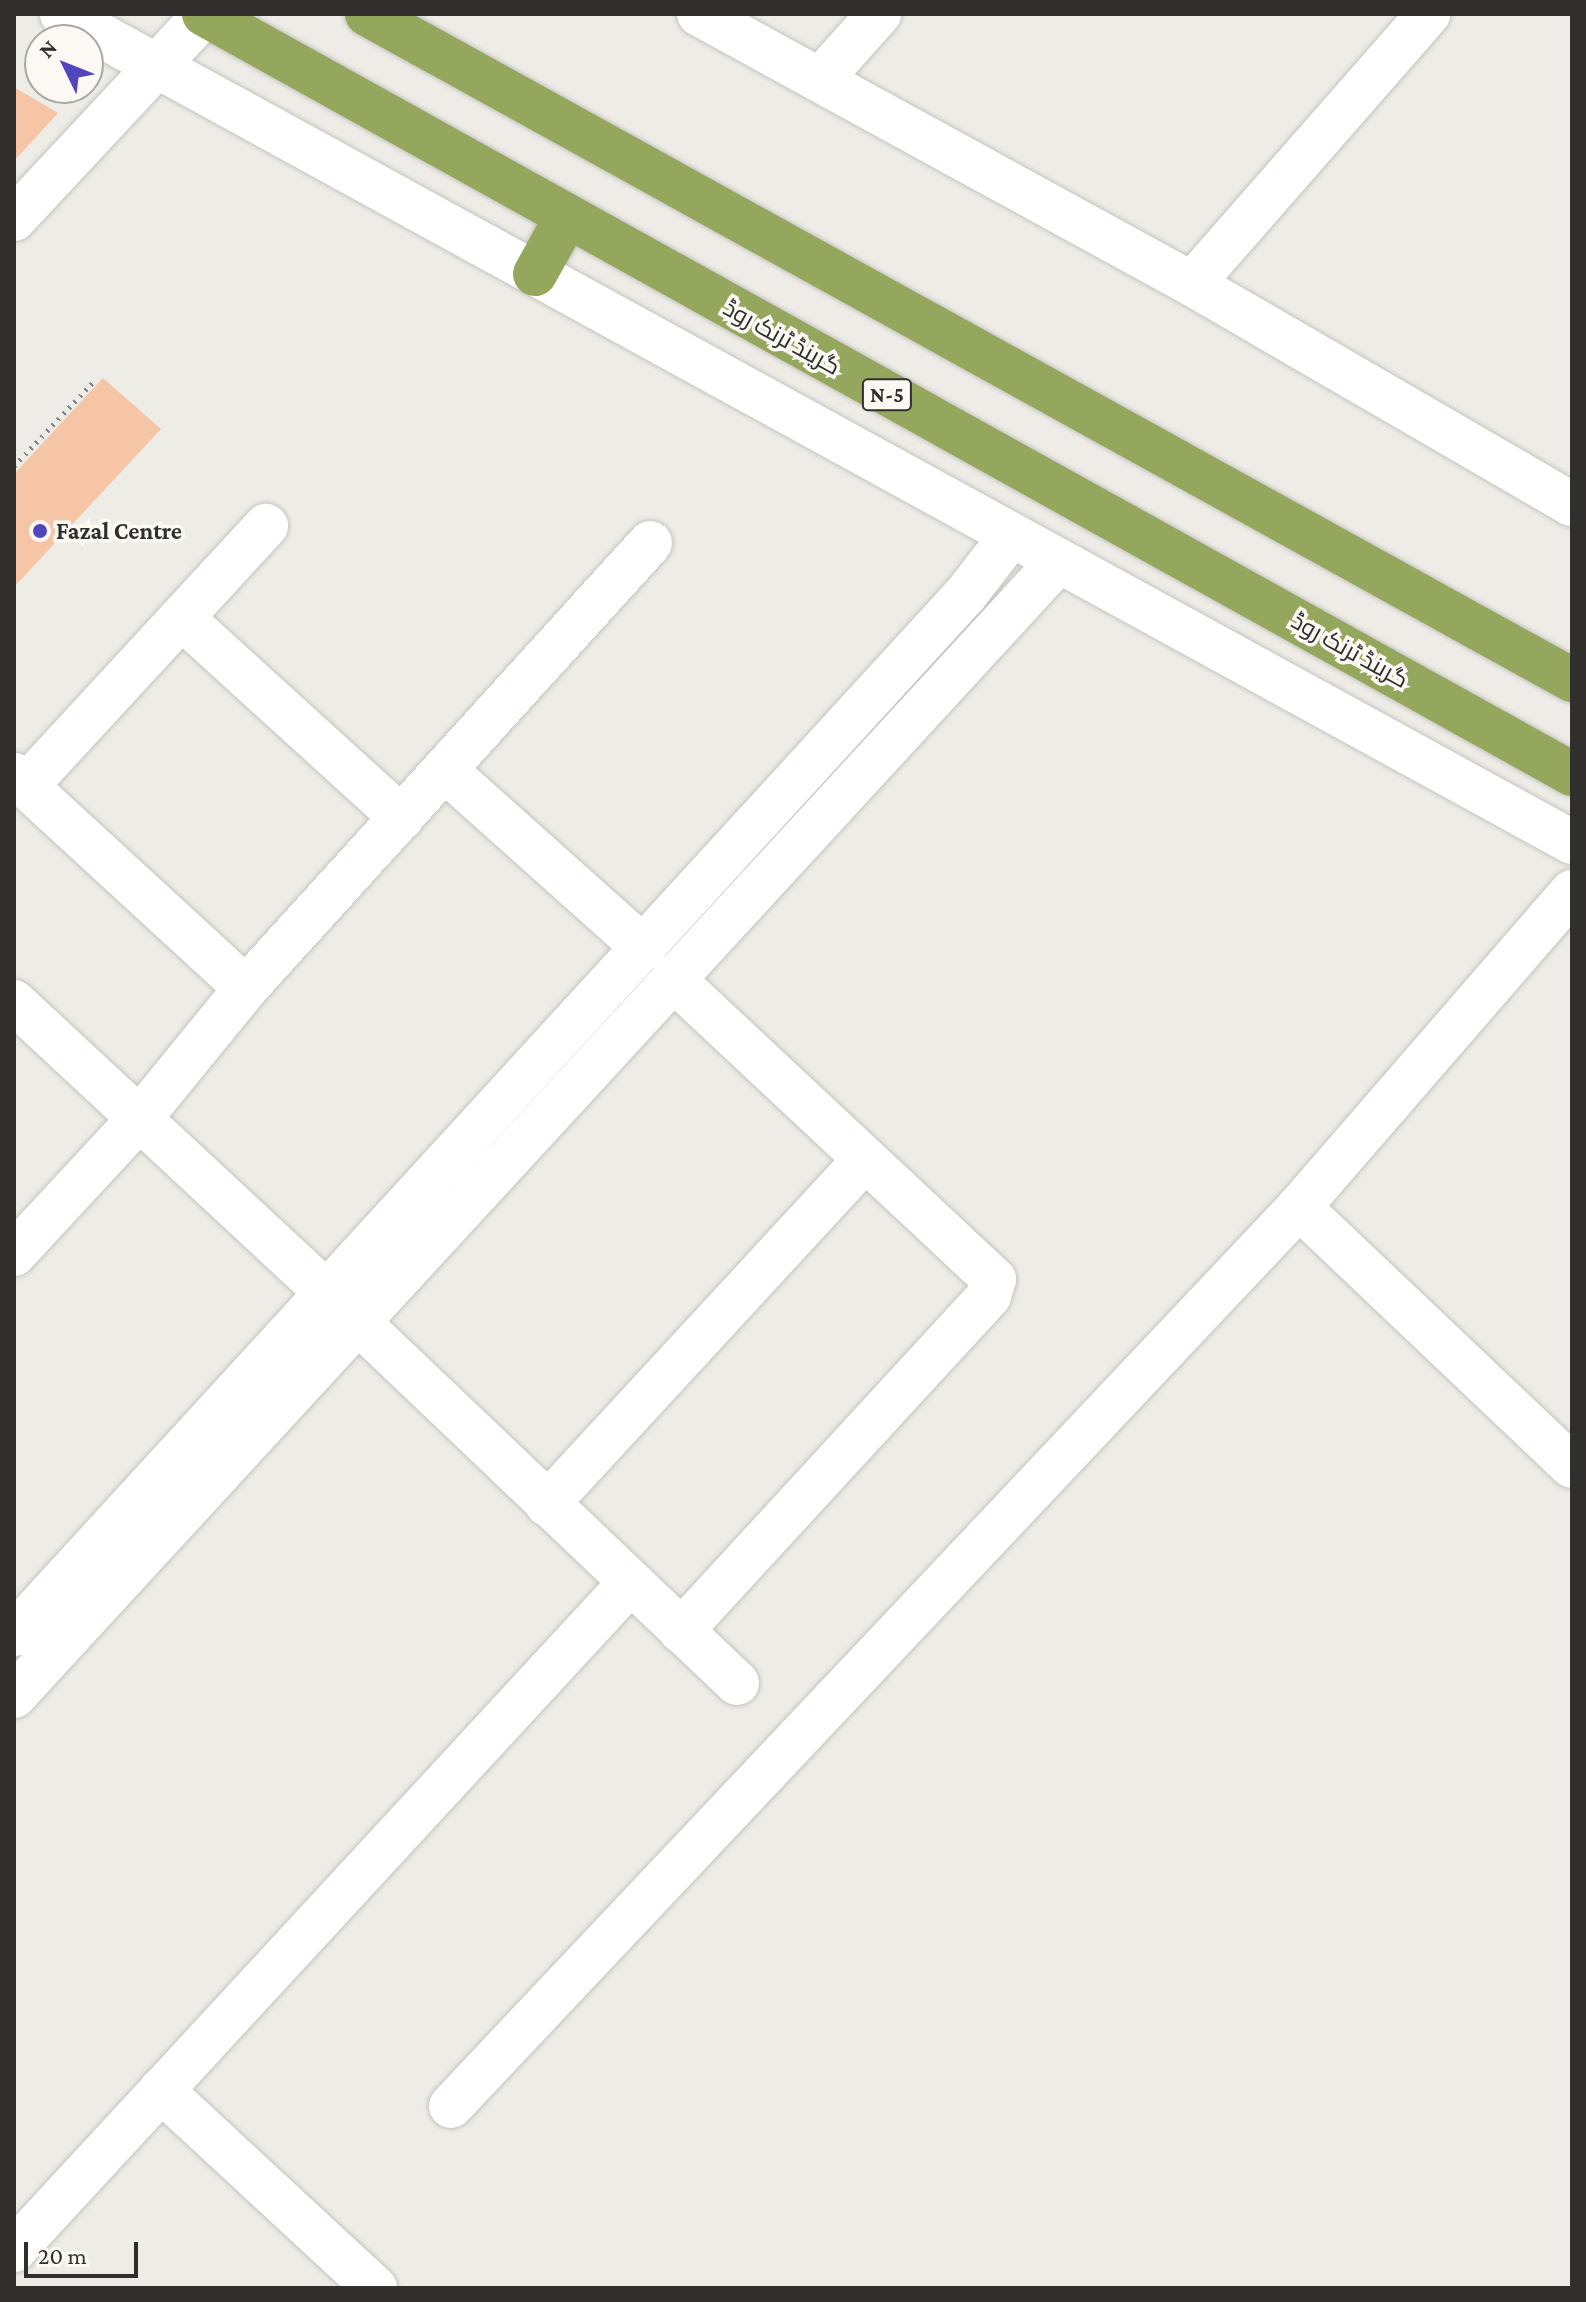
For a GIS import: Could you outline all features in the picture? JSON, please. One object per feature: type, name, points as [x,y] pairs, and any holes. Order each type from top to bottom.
[{"type":"highway","name":"گرینڈ ٹرنک روڈ","points":[[204,14],[566,218],[1572,774]]},
{"type":"highway","points":[[367,14],[1572,680]]},
{"type":"highway","points":[[535,274],[566,218]]},
{"type":"street","points":[[62,14],[1057,563],[1317,698],[1572,842]]},
{"type":"street","points":[[14,219],[204,14]]},
{"type":"street","points":[[699,14],[1192,284],[1572,504]]},
{"type":"street","points":[[820,80],[879,14]]},
{"type":"street","points":[[1192,284],[1428,14]]},
{"type":"street","points":[[246,988],[20,780],[182,618],[266,526]]},
{"type":"street","points":[[14,1696],[644,948],[966,594],[1010,537]]},
{"type":"street","points":[[14,1254],[140,1118],[246,988],[650,543]]},
{"type":"street","points":[[14,1634],[675,981],[1057,563]]},
{"type":"street","points":[[182,618],[402,818]]},
{"type":"street","points":[[446,771],[644,948]]},
{"type":"street","points":[[451,2106],[1299,1207],[1572,892]]},
{"type":"street","points":[[675,981],[986,1268],[994,1279],[989,1296],[681,1631]]},
{"type":"street","points":[[14,1002],[343,1308],[629,1584],[737,1683]]},
{"type":"street","points":[[547,1504],[865,1159]]},
{"type":"street","points":[[1299,1207],[1572,1466]]},
{"type":"street","points":[[14,2250],[629,1584]]},
{"type":"street","points":[[161,2090],[366,2285]]},
{"type":"path","points":[[14,466],[94,381]]},
{"type":"building","points":[[14,87],[24,93],[24,104],[43,104],[58,113],[14,161]]},
{"type":"building","name":"Fazal Centre","points":[[103,378],[161,429],[14,587],[14,474]]},
{"type":"place","name":"Fazal Centre","points":[[40,531]]}]
